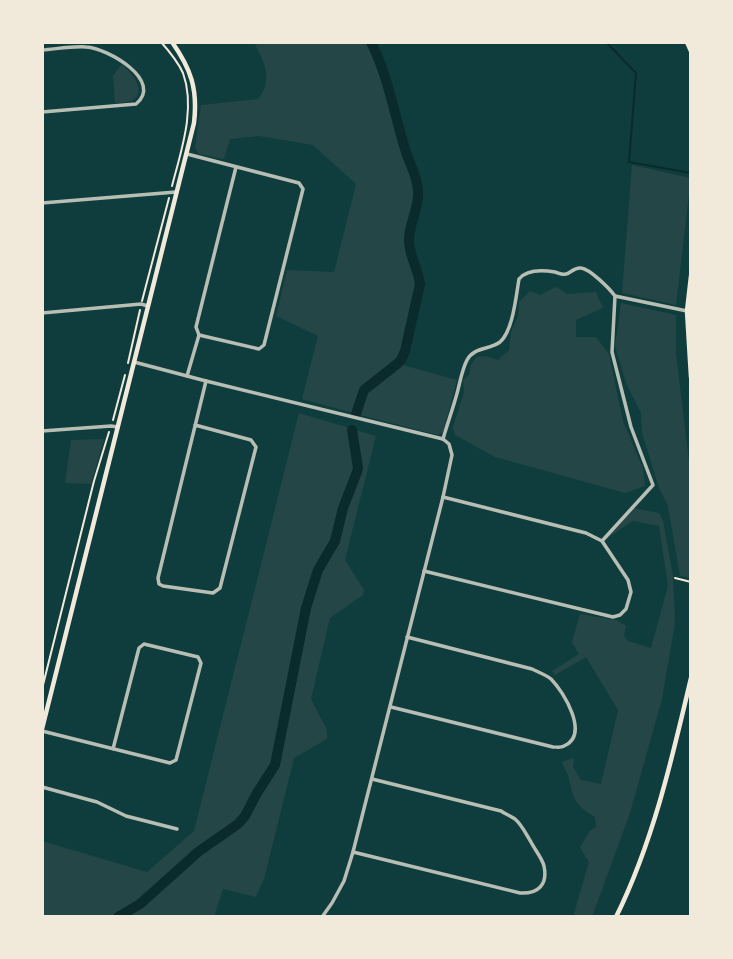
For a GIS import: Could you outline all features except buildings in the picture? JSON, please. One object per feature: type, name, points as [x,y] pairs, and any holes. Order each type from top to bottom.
[{"type":"main road","points":[[42,730],[134,362],[145,305],[187,154],[195,111],[194,84],[172,42]]},
{"type":"main road","points":[[687,42],[691,51]]},
{"type":"main road","points":[[691,276],[687,312],[691,377]]},
{"type":"main road","points":[[616,917],[634,876],[657,808],[674,753],[691,678]]},
{"type":"street","points":[[42,50],[87,47],[103,50],[131,68],[141,82],[144,92],[136,104],[42,112]]},
{"type":"street","points":[[187,154],[299,183],[303,189],[264,345],[259,349],[199,335]]},
{"type":"street","points":[[187,376],[199,335],[197,327],[236,167]]},
{"type":"street","points":[[42,203],[178,192]]},
{"type":"street","points":[[443,439],[468,358],[478,350],[500,341],[505,335],[522,275],[530,271],[544,271],[564,275],[580,268],[590,273],[615,296],[687,312]]},
{"type":"street","points":[[602,541],[653,485],[631,428],[611,352],[615,296]]},
{"type":"street","points":[[42,313],[145,305]]},
{"type":"street","points":[[134,362],[443,439],[449,444],[452,455],[443,498],[353,852],[344,881],[322,917]]},
{"type":"street","points":[[195,425],[251,440],[256,447],[220,588],[213,593],[163,586],[159,584],[158,578],[195,425],[206,382]]},
{"type":"street","points":[[42,431],[118,427]]},
{"type":"street","points":[[424,571],[613,617],[626,609],[631,592],[628,580],[602,541],[586,533],[443,498]]},
{"type":"street","points":[[390,707],[553,747],[564,746],[573,739],[576,727],[574,717],[550,678],[532,669],[407,637]]},
{"type":"street","points":[[42,730],[113,749],[170,763],[176,760],[201,663],[198,657],[144,644],[139,648],[113,749]]},
{"type":"street","points":[[353,852],[520,893],[536,892],[542,887],[545,876],[544,864],[523,828],[515,819],[501,811],[372,779]]},
{"type":"street","points":[[42,787],[97,802],[126,816],[177,829]]},
{"type":"path","points":[[42,689],[94,481],[145,305],[187,121],[183,73],[161,42]]},
{"type":"path","points":[[675,578],[691,582]]},
{"type":"shaded area","points":[[254,42],[368,42],[384,83],[404,159],[414,185],[415,202],[406,238],[417,286],[407,338],[399,359],[363,388],[353,413],[302,399],[318,336],[276,316],[287,270],[334,272],[356,184],[313,145],[259,136],[230,139],[224,159],[199,154],[195,148],[201,105],[258,99],[263,92],[266,71]]},
{"type":"shaded area","points":[[122,64],[136,81],[139,91],[131,101],[115,103],[113,76]]},
{"type":"shaded area","points":[[632,165],[691,178],[676,305],[622,293]]},
{"type":"shaded area","points":[[556,287],[567,294],[596,292],[603,308],[576,320],[576,337],[596,337],[609,354],[623,421],[643,469],[645,486],[625,493],[495,457],[455,435],[453,427],[464,392],[463,380],[469,375],[476,357],[486,356],[498,360],[509,350],[519,302],[530,291],[540,295]]},
{"type":"shaded area","points":[[621,303],[676,315],[676,354],[691,477],[691,578],[680,576],[668,506],[659,488],[642,433],[641,413],[626,383],[615,346]]},
{"type":"shaded area","points":[[403,365],[457,380],[443,432],[438,435],[360,415],[367,391]]},
{"type":"shaded area","points":[[299,413],[376,436],[345,560],[364,590],[363,595],[330,618],[311,699],[327,730],[327,739],[294,758],[264,879],[256,897],[223,889],[214,917],[42,917],[42,841],[147,872],[194,831]]},
{"type":"shaded area","points":[[104,439],[91,484],[65,483],[71,440]]},
{"type":"shaded area","points":[[634,508],[659,513],[663,521],[673,576],[675,623],[662,699],[630,813],[592,917],[573,917],[589,862],[580,847],[590,831],[596,827],[595,817],[576,801],[562,762],[573,758],[573,767],[581,780],[601,784],[618,710],[586,657],[555,675],[552,671],[579,654],[572,642],[580,614],[616,620],[626,626],[624,636],[628,641],[651,648],[668,586],[659,526],[633,521],[607,538]]},
{"type":"waterway","points":[[356,414],[364,390],[401,360],[420,284],[409,242],[418,197],[415,174],[371,42]]},
{"type":"waterway","points":[[606,42],[636,73],[629,162],[691,173]]},
{"type":"waterway","points":[[118,917],[140,904],[198,852],[238,824],[275,765],[306,608],[318,570],[335,541],[343,508],[358,468],[352,430]]}]
